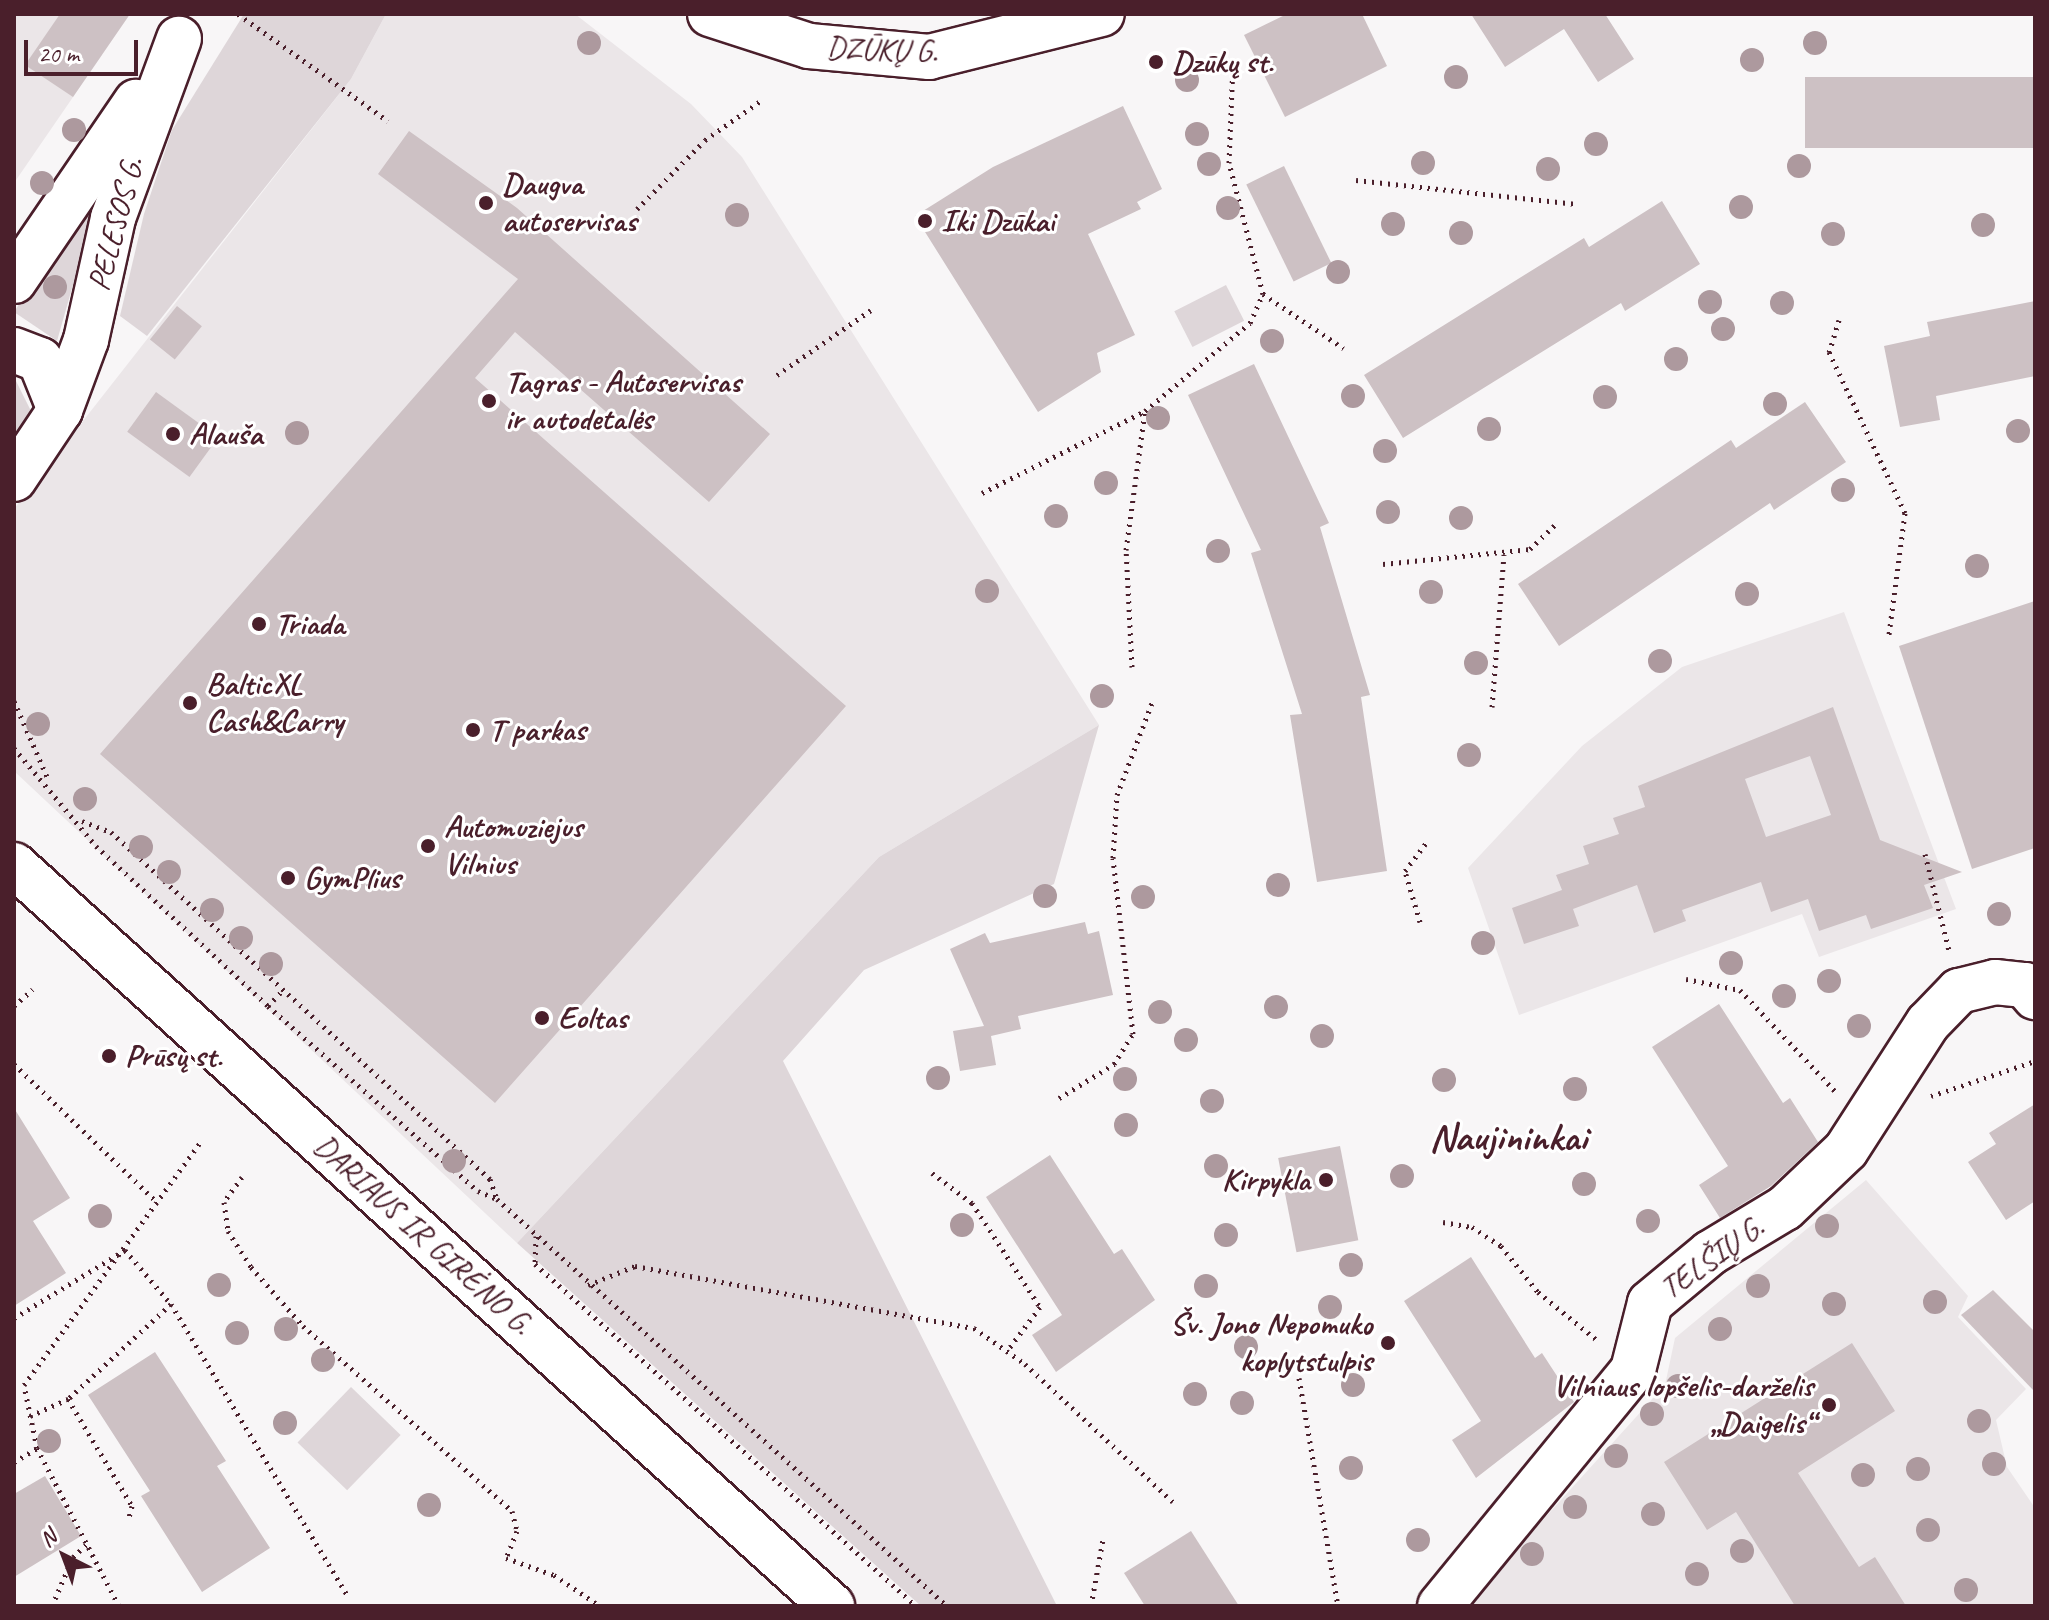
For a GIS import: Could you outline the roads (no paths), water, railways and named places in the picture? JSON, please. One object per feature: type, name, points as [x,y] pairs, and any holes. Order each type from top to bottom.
[{"type":"street","name":"DZŪKŲ G.","points":[[710,14],[809,46],[929,57],[1102,14]]},
{"type":"street","name":"PELESOS G.","points":[[14,281],[187,27]]},
{"type":"street","name":"PELESOS G.","points":[[14,479],[60,410],[86,340],[113,218],[187,27]]},
{"type":"street","points":[[14,350],[40,360],[60,410]]},
{"type":"street","name":"DARIAUS IR GIRĖNO G.","points":[[14,865],[832,1606]]},
{"type":"street","name":"TELŠIŲ G.","points":[[1440,1606],[1633,1370],[1650,1303],[1710,1253],[1785,1208],[1846,1150],[1862,1120],[1959,991],[1995,982],[2025,985],[2035,997]]},
{"type":"place","name":"Dzūkų st.","points":[[1156,62]]},
{"type":"place","name":"Daugva autoservisas","points":[[486,203]]},
{"type":"place","name":"Iki Dzūkai","points":[[925,221]]},
{"type":"place","name":"Tagras - Autoservisas ir autodetalės","points":[[489,401]]},
{"type":"place","name":"Alauša","points":[[173,434]]},
{"type":"place","name":"Triada","points":[[259,624]]},
{"type":"place","name":"BalticXL Cash&Carry","points":[[190,703]]},
{"type":"place","name":"T parkas","points":[[473,730]]},
{"type":"place","name":"Automuziejus Vilnius","points":[[428,846]]},
{"type":"place","name":"GymPlius","points":[[288,878]]},
{"type":"place","name":"Eoltas","points":[[542,1018]]},
{"type":"place","name":"Prūsų st.","points":[[109,1056]]},
{"type":"place","name":"Kirpykla","points":[[1326,1180]]},
{"type":"place","name":"Šv. Jono Nepomuko koplytstulpis","points":[[1388,1343]]},
{"type":"place","name":"Vilniaus lopšelis-darželis „Daigelis“","points":[[1829,1405]]},
{"type":"district","name":"Naujininkai","points":[[1508,1137]]}]
